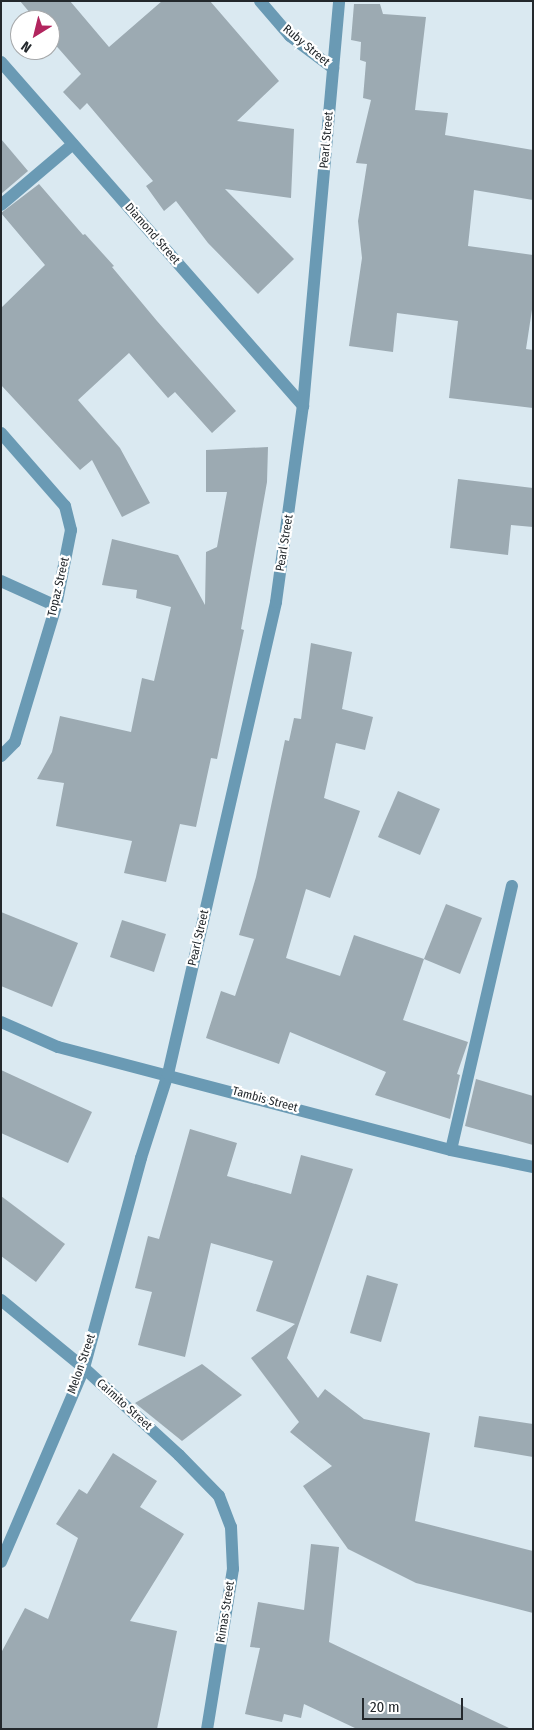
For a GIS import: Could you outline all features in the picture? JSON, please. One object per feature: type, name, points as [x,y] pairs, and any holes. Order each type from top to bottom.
[{"type":"street","name":"Ruby Street","points":[[260,1],[290,36],[333,68]]},
{"type":"street","name":"Pearl Street","points":[[141,1158],[168,1074],[276,602],[303,406],[339,1]]},
{"type":"street","name":"Diamond Street","points":[[1,62],[303,406]]},
{"type":"street","points":[[1,205],[72,144]]},
{"type":"street","name":"Topaz Street","points":[[1,433],[65,506],[71,530],[56,606],[15,742],[1,756]]},
{"type":"street","points":[[1,581],[56,606]]},
{"type":"street","points":[[451,1150],[512,886]]},
{"type":"street","name":"Tambis Street","points":[[1,1022],[58,1047],[168,1074],[451,1150],[533,1167]]},
{"type":"street","name":"Melon Street","points":[[1,1562],[84,1368],[141,1158]]},
{"type":"street","name":"Caimito Street","points":[[1,1300],[84,1368],[179,1455],[219,1496]]},
{"type":"street","name":"Rimas Street","points":[[207,1729],[233,1569],[231,1527],[219,1496]]},
{"type":"building","points":[[20,1],[70,1],[109,47],[162,1],[210,1],[279,81],[237,121],[294,129],[291,198],[225,189],[294,259],[258,294],[208,243],[176,201],[164,211],[146,186],[153,181],[87,103],[80,110],[63,92],[81,74],[60,50],[60,10],[28,10]]},
{"type":"building","points":[[354,4],[380,4],[383,14],[426,17],[415,110],[448,113],[445,135],[533,150],[533,200],[474,190],[468,246],[533,255],[533,303],[526,349],[533,350],[533,408],[449,398],[458,321],[397,313],[393,352],[349,346],[362,258],[358,221],[367,164],[356,163],[371,100],[363,98],[366,62],[360,60],[361,42],[351,40]]},
{"type":"building","points":[[1,139],[28,171],[1,194]]},
{"type":"building","points":[[39,184],[83,235],[85,234],[114,266],[112,267],[157,321],[236,411],[212,433],[175,392],[168,398],[129,353],[78,400],[120,448],[150,503],[122,517],[92,460],[80,470],[1,385],[1,308],[45,265],[1,213]]},
{"type":"building","points":[[268,447],[267,482],[241,629],[244,630],[217,759],[211,758],[196,827],[180,824],[166,882],[124,873],[132,841],[56,826],[64,783],[37,779],[52,752],[60,716],[131,732],[142,678],[154,681],[171,607],[136,598],[137,590],[102,585],[112,539],[178,555],[205,605],[206,552],[217,547],[227,492],[206,492],[206,450]]},
{"type":"building","points":[[458,479],[533,488],[533,527],[511,525],[508,555],[450,548]]},
{"type":"building","points":[[311,643],[352,652],[342,709],[373,717],[365,750],[336,743],[324,798],[360,811],[330,898],[306,889],[286,958],[340,976],[354,935],[424,959],[403,1020],[468,1042],[457,1074],[460,1075],[450,1119],[375,1095],[386,1072],[290,1032],[279,1064],[206,1038],[221,991],[235,996],[254,939],[239,935],[256,877],[285,740],[289,741],[294,718],[301,719]]},
{"type":"building","points":[[398,791],[440,809],[420,855],[378,837]]},
{"type":"building","points":[[446,904],[482,918],[460,974],[424,959]]},
{"type":"building","points":[[1,912],[78,943],[52,1007],[1,986]]},
{"type":"building","points":[[122,920],[166,934],[154,972],[110,957]]},
{"type":"building","points":[[1,1070],[92,1112],[68,1163],[1,1133]]},
{"type":"building","points":[[476,1079],[533,1096],[533,1145],[465,1126]]},
{"type":"building","points":[[190,1129],[237,1143],[227,1176],[291,1194],[301,1155],[353,1169],[287,1358],[318,1398],[325,1389],[364,1419],[430,1433],[415,1521],[533,1551],[533,1613],[416,1583],[348,1549],[303,1486],[332,1466],[290,1432],[299,1422],[251,1358],[295,1324],[256,1311],[273,1261],[211,1243],[185,1357],[138,1345],[152,1292],[135,1288],[148,1236],[159,1239]]},
{"type":"building","points":[[1,1196],[65,1244],[36,1282],[1,1256]]},
{"type":"building","points":[[367,1275],[398,1284],[381,1342],[350,1333]]},
{"type":"building","points":[[202,1364],[242,1395],[182,1441],[135,1403]]},
{"type":"building","points":[[479,1416],[533,1424],[533,1457],[474,1447]]},
{"type":"building","points":[[113,1453],[157,1481],[140,1507],[184,1534],[130,1621],[177,1631],[157,1729],[1,1729],[1,1653],[25,1608],[48,1619],[78,1538],[56,1524],[79,1489],[87,1494]]},
{"type":"building","points":[[311,1544],[339,1547],[329,1642],[511,1729],[357,1729],[304,1704],[301,1718],[284,1714],[282,1722],[245,1714],[260,1648],[250,1647],[258,1602],[304,1610]]}]
